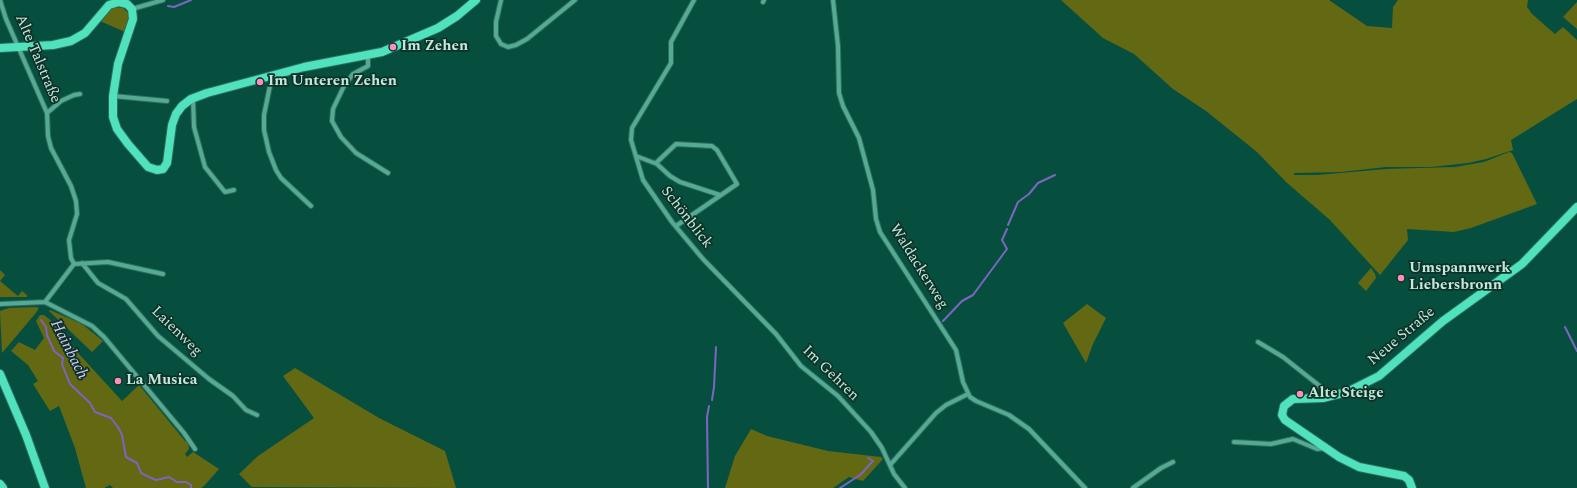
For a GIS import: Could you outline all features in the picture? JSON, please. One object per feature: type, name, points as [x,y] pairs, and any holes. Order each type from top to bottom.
[{"type":"street","name":"Alte Talstraße","points":[[0,0],[18,48],[47,112],[50,144],[71,186],[77,205],[76,218],[69,240],[71,258],[74,264]]},
{"type":"street","points":[[132,9],[162,0]]},
{"type":"street","points":[[132,9],[132,24],[120,56],[113,96],[113,117],[119,132],[146,165],[156,170],[163,168],[167,163],[172,125],[176,114],[184,104],[193,98],[310,65],[384,51],[428,33],[457,16],[476,0]]},
{"type":"street","points":[[501,0],[496,22],[496,36],[501,44],[508,47],[516,45],[527,39],[575,0]]},
{"type":"street","name":"Schönblick","points":[[694,0],[672,42],[671,63],[632,126],[631,138],[646,185],[676,226],[703,259],[731,287]]},
{"type":"street","name":"Waldackerweg","points":[[833,0],[838,46],[839,93],[859,138],[873,190],[877,225],[956,350],[968,394]]},
{"type":"street","points":[[0,48],[18,48],[58,44],[77,38],[87,30],[107,7],[115,2],[123,2],[132,9]]},
{"type":"street","points":[[0,53],[18,48]]},
{"type":"street","points":[[368,55],[368,66],[353,74],[344,86],[333,110],[332,121],[341,137],[356,153],[388,173]]},
{"type":"street","points":[[272,75],[264,115],[264,130],[269,152],[281,178],[311,206]]},
{"type":"street","points":[[47,112],[60,102],[74,95],[80,94]]},
{"type":"street","points":[[113,96],[167,101]]},
{"type":"street","points":[[193,98],[195,130],[206,167],[225,192],[234,190]]},
{"type":"street","points":[[656,163],[676,144],[712,146],[717,150],[737,184],[720,195],[715,201],[676,226]]},
{"type":"street","name":"Schönblick","points":[[636,156],[656,163],[670,176],[680,182],[720,195]]},
{"type":"street","name":"Neue Straße","points":[[1412,488],[1409,480],[1404,476],[1359,467],[1344,460],[1289,424],[1284,419],[1282,413],[1284,406],[1291,400],[1328,397],[1351,391],[1386,371],[1443,321],[1522,264],[1577,207]]},
{"type":"street","points":[[45,302],[74,264],[82,262],[108,262],[163,274]]},
{"type":"street","name":"Laienweg","points":[[82,262],[98,283],[126,299],[158,336],[209,379],[233,396],[246,410],[257,415]]},
{"type":"street","name":"Im Gehren","points":[[731,287],[776,334],[801,366],[838,396],[868,428],[879,443],[896,478],[905,488]]},
{"type":"street","points":[[0,304],[45,302],[81,319],[100,333],[184,433],[195,450]]},
{"type":"street","points":[[1258,342],[1283,357],[1321,387],[1328,397]]},
{"type":"street","points":[[0,374],[26,435],[39,476],[41,488]]},
{"type":"street","points":[[890,465],[936,413],[946,404],[968,394],[976,402],[1009,415],[1029,429],[1085,488]]},
{"type":"street","points":[[1234,442],[1271,444],[1293,439],[1317,449],[1326,448]]},
{"type":"street","points":[[1133,488],[1161,468],[1173,462]]},
{"type":"street","points":[[39,476],[45,488]]},
{"type":"street","points":[[0,484],[3,488]]},
{"type":"shaded area","points":[[1061,0],[1329,0],[1367,26],[1392,28],[1393,7],[1398,0],[1528,0],[1527,7],[1532,14],[1555,34],[1563,27],[1577,40],[1577,99],[1511,140],[1513,150],[1486,159],[1468,163],[1431,167],[1386,167],[1341,172],[1294,173],[1294,175],[1317,175],[1386,169],[1455,167],[1484,162],[1509,152],[1512,153],[1537,204],[1471,228],[1454,232],[1407,229],[1408,240],[1380,275],[1330,220],[1286,182],[1257,152],[1206,111],[1173,89],[1134,54],[1103,38]]},
{"type":"shaded area","points":[[1577,2],[1577,29],[1563,17]]},
{"type":"shaded area","points":[[116,7],[123,8],[128,13],[129,21],[125,32],[100,21],[110,10]]},
{"type":"shaded area","points":[[1371,268],[1376,278],[1366,291],[1358,283]]},
{"type":"shaded area","points":[[0,270],[5,275],[0,281]]},
{"type":"shaded area","points":[[0,281],[18,296],[22,291],[27,295],[27,297],[0,297]]},
{"type":"shaded area","points":[[1087,304],[1106,318],[1093,344],[1086,363],[1063,323]]},
{"type":"shaded area","points":[[9,308],[39,308],[35,314],[2,353],[0,311]]},
{"type":"shaded area","points":[[50,310],[82,324],[103,341],[92,352],[49,311]]},
{"type":"shaded area","points":[[40,315],[44,315],[59,327],[61,333],[122,401],[139,385],[185,441],[188,442],[189,449],[185,454],[187,457],[193,452],[219,469],[204,486],[201,488],[113,488],[110,485],[104,488],[86,488],[75,448],[59,406],[50,411],[33,384],[38,381],[28,365],[11,351],[19,342],[35,350],[44,338],[36,321]]},
{"type":"shaded area","points":[[295,368],[379,418],[445,451],[456,488],[252,487],[239,474],[258,456],[314,418],[283,376]]},
{"type":"shaded area","points":[[751,429],[767,436],[828,451],[881,457],[883,459],[863,481],[849,477],[833,488],[725,488],[735,456]]},
{"type":"waterway","points":[[168,6],[174,7],[191,0]]},
{"type":"waterway","points":[[1008,225],[1018,202],[1029,194],[1038,183],[1055,175]]},
{"type":"waterway","points":[[943,321],[962,301],[973,295],[1007,249],[1002,240],[1007,229]]},
{"type":"waterway","name":"Hainbach","points":[[41,320],[46,327],[47,335],[54,351],[63,358],[62,364],[70,384],[90,403],[95,412],[111,418],[118,427],[122,435],[126,457],[137,463],[141,473],[149,477],[156,480],[169,477],[177,482],[186,482],[191,485],[191,488]]},
{"type":"waterway","points":[[1565,327],[1577,351]]},
{"type":"waterway","points":[[712,400],[716,347]]},
{"type":"waterway","points":[[708,488],[707,417],[709,406]]},
{"type":"waterway","points":[[840,488],[860,475],[873,461],[868,458]]},
{"type":"place","name":"Im Zehen","points":[[393,47]]},
{"type":"place","name":"Im Unteren Zehen","points":[[260,82]]},
{"type":"place","name":"Umspannwerk Liebersbronn","points":[[1401,278]]},
{"type":"place","name":"La Musica","points":[[118,381]]},
{"type":"place","name":"Alte Steige","points":[[1300,394]]}]
